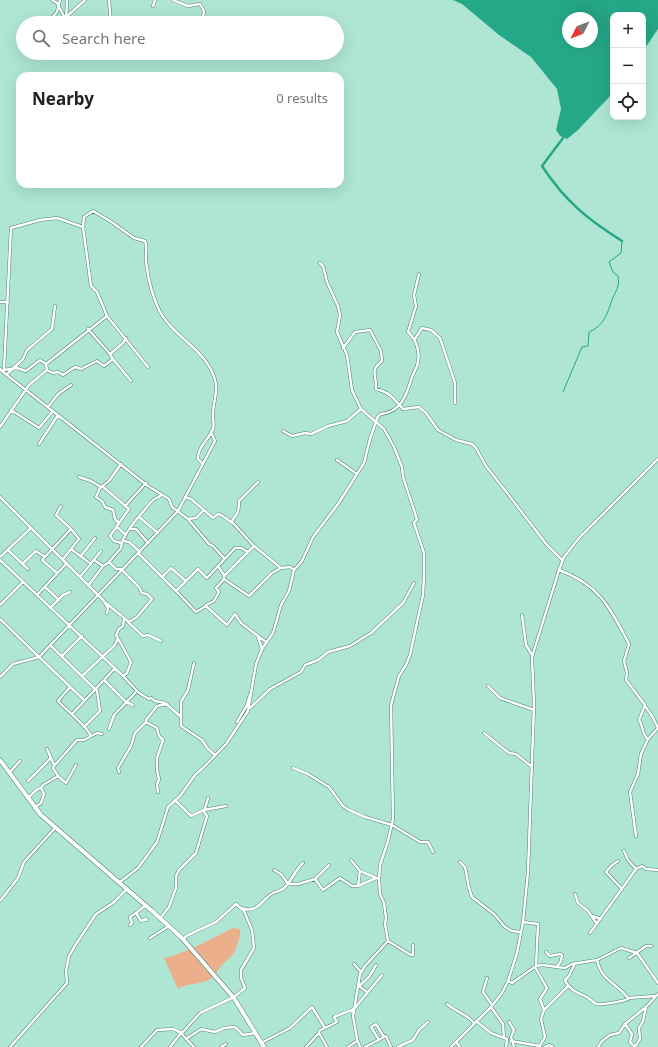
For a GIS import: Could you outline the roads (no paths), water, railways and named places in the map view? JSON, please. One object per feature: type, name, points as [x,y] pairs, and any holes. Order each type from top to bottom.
[{"type":"main road","points":[[0,760],[34,806],[55,827],[162,916],[184,938],[234,996],[263,1045]]},
{"type":"main road","points":[[121,882],[191,947]]},
{"type":"main road","points":[[234,996],[263,1045]]},
{"type":"street","points":[[52,0],[64,16]]},
{"type":"street","points":[[54,16],[57,12],[60,0]]},
{"type":"street","points":[[65,16],[67,0]]},
{"type":"street","points":[[67,16],[85,0]]},
{"type":"street","points":[[109,0],[110,16]]},
{"type":"street","points":[[153,6],[155,0]]},
{"type":"street","points":[[173,0],[188,6],[200,4],[204,11],[203,16]]},
{"type":"street","points":[[148,367],[107,316],[97,292],[90,286],[83,226],[84,217],[93,211],[131,236],[146,242],[146,263],[155,300],[161,313],[170,326],[191,344],[208,365],[213,374],[216,389],[213,414],[214,426],[198,453],[198,459],[203,464]]},
{"type":"street","points":[[4,371],[11,228],[40,220],[57,218],[83,226]]},
{"type":"street","points":[[320,263],[323,266],[327,282],[338,306],[340,315],[337,332],[347,355],[352,390],[361,409],[387,434],[402,467],[403,477],[417,519],[414,523],[424,561],[423,595],[410,655],[399,676],[392,701],[391,772],[394,800],[392,825],[380,865],[378,878],[380,894],[384,903],[388,941],[361,972],[354,1008],[357,1041],[360,1047]]},
{"type":"street","points":[[415,339],[408,332],[416,306],[414,295],[419,274]]},
{"type":"street","points":[[0,302],[8,302]]},
{"type":"street","points":[[7,374],[23,359],[27,350],[52,329],[55,306]]},
{"type":"street","points":[[46,364],[107,316]]},
{"type":"street","points":[[249,709],[254,670],[262,649],[273,633],[281,605],[290,591],[294,570],[302,561],[313,537],[338,504],[364,464],[370,439],[380,414],[390,413],[399,405],[410,389],[411,380],[417,366],[415,339],[422,328],[431,330],[440,338],[455,383],[455,403]]},
{"type":"street","points":[[88,330],[110,354],[131,381]]},
{"type":"street","points":[[343,348],[355,332],[370,330],[380,347],[382,361],[374,367],[373,372],[376,378],[376,389],[386,391],[391,394],[403,409],[418,407],[426,414],[438,430],[456,440],[472,444],[504,489],[548,545],[562,560]]},
{"type":"street","points":[[110,354],[123,343],[126,338]]},
{"type":"street","points":[[47,370],[53,373],[58,372],[63,375],[75,367],[81,369],[97,361],[104,366],[113,359]]},
{"type":"street","points":[[4,371],[17,368],[26,371],[40,360],[46,364],[47,370]]},
{"type":"street","points":[[0,369],[161,495],[169,499],[172,507],[188,519],[224,559]]},
{"type":"street","points":[[0,427],[32,382],[47,370]]},
{"type":"street","points":[[48,407],[58,394],[71,385]]},
{"type":"street","points":[[283,431],[292,436],[305,433],[311,434],[328,426],[347,421],[361,409]]},
{"type":"street","points":[[11,410],[38,428],[53,411]]},
{"type":"street","points":[[39,444],[58,415]]},
{"type":"street","points":[[0,677],[13,664],[39,657],[178,511],[215,441],[211,432]]},
{"type":"street","points":[[451,1047],[491,1006],[508,981],[515,960],[523,922],[528,872],[534,710],[532,655],[558,570],[562,560],[579,538],[658,459]]},
{"type":"street","points":[[337,460],[357,474]]},
{"type":"street","points":[[121,464],[109,480],[101,487],[96,497],[102,501],[105,507],[113,510],[115,519],[118,522],[117,527],[110,536],[116,542],[129,542],[196,612],[205,606],[212,604],[219,592],[216,588],[254,546]]},
{"type":"street","points":[[79,477],[92,481],[129,510],[121,522],[118,522]]},
{"type":"street","points":[[231,522],[241,506],[239,501],[258,482]]},
{"type":"street","points":[[125,506],[146,483]]},
{"type":"street","points":[[88,586],[103,566],[109,562],[121,548],[122,542],[126,535],[139,517],[152,501],[161,495]]},
{"type":"street","points":[[0,497],[67,563],[88,586],[143,636],[148,635],[161,641]]},
{"type":"street","points":[[185,497],[191,499],[213,518],[218,514],[231,522],[254,546],[281,568]]},
{"type":"street","points":[[61,506],[56,515],[79,538],[63,559]]},
{"type":"street","points":[[188,519],[196,518],[204,510]]},
{"type":"street","points":[[139,517],[158,533]]},
{"type":"street","points":[[117,527],[126,535]]},
{"type":"street","points":[[31,528],[0,559],[50,608],[103,655],[137,691],[149,699],[151,698],[167,704],[180,716]]},
{"type":"street","points":[[57,573],[42,560],[70,529]]},
{"type":"street","points":[[130,529],[136,529],[148,543]]},
{"type":"street","points":[[81,556],[95,538]]},
{"type":"street","points":[[176,591],[198,569],[208,577],[237,547],[249,551]]},
{"type":"street","points":[[71,549],[91,564]]},
{"type":"street","points":[[8,550],[28,569]]},
{"type":"street","points":[[22,564],[36,551],[45,557]]},
{"type":"street","points":[[80,577],[101,551]]},
{"type":"street","points":[[94,560],[103,566]]},
{"type":"street","points":[[109,562],[116,569],[123,570],[139,587],[142,593],[147,594],[152,599],[135,619],[128,622]]},
{"type":"street","points":[[37,594],[67,563]]},
{"type":"street","points":[[218,566],[224,578],[249,596],[272,573],[281,568],[290,567],[294,570]]},
{"type":"street","points":[[162,576],[171,568],[186,581]]},
{"type":"street","points":[[558,570],[588,585],[610,609],[628,644],[624,661],[627,673],[626,680],[645,705],[658,728],[648,740],[641,754],[638,774],[630,792],[636,836]]},
{"type":"street","points":[[0,605],[23,582]]},
{"type":"street","points":[[234,730],[249,709],[270,689],[301,672],[305,665],[318,660],[328,652],[350,646],[371,633],[402,603],[414,583]]},
{"type":"street","points":[[45,586],[59,600]]},
{"type":"street","points":[[50,608],[70,592]]},
{"type":"street","points":[[104,600],[108,608],[107,613]]},
{"type":"street","points":[[205,606],[227,624],[235,614],[241,623],[266,642]]},
{"type":"street","points":[[522,615],[526,645],[532,655]]},
{"type":"street","points":[[0,619],[84,700]]},
{"type":"street","points":[[82,676],[115,645],[117,640],[116,635],[119,629],[123,626],[124,619]]},
{"type":"street","points":[[62,656],[82,636]]},
{"type":"street","points":[[258,636],[262,649]]},
{"type":"street","points":[[117,640],[124,647],[131,662],[127,673],[123,676]]},
{"type":"street","points":[[50,645],[95,688],[98,693],[100,711],[84,727]]},
{"type":"street","points":[[194,663],[186,696],[181,702],[180,716],[183,728],[202,740],[215,755]]},
{"type":"street","points":[[73,714],[84,700],[115,668]]},
{"type":"street","points":[[104,680],[126,702],[133,706]]},
{"type":"street","points":[[121,882],[138,868],[157,842],[168,807],[195,775],[226,744],[247,705],[252,686]]},
{"type":"street","points":[[488,686],[500,698],[534,710]]},
{"type":"street","points":[[70,687],[58,700],[65,709],[73,714],[75,719],[84,727],[90,736]]},
{"type":"street","points":[[109,729],[114,715],[137,691]]},
{"type":"street","points":[[119,772],[118,768],[131,746],[135,733],[146,722],[157,706],[167,704]]},
{"type":"street","points":[[645,705],[639,720],[642,724],[643,735],[648,740]]},
{"type":"street","points":[[146,722],[157,728],[159,736],[162,739],[157,758],[159,779],[157,786],[158,792]]},
{"type":"street","points":[[54,766],[78,740],[84,740],[97,733],[102,734]]},
{"type":"street","points":[[484,733],[509,753],[516,754],[532,767]]},
{"type":"street","points":[[48,749],[58,776],[66,783],[76,765]]},
{"type":"street","points":[[28,781],[51,758]]},
{"type":"street","points":[[9,773],[20,761]]},
{"type":"street","points":[[293,768],[308,774],[329,788],[343,806],[349,810],[365,817],[392,825],[417,841],[428,842],[433,852]]},
{"type":"street","points":[[28,798],[36,790],[58,776]]},
{"type":"street","points":[[34,806],[41,803],[44,794],[41,788]]},
{"type":"street","points":[[162,916],[169,907],[176,888],[176,876],[179,870],[196,853],[207,816],[204,810],[208,798]]},
{"type":"street","points":[[175,800],[191,816],[204,810],[226,806]]},
{"type":"street","points":[[0,901],[18,878],[24,862],[55,827]]},
{"type":"street","points":[[624,851],[628,860],[636,868]]},
{"type":"street","points":[[351,860],[360,871],[378,878]]},
{"type":"street","points":[[618,861],[606,872],[622,889]]},
{"type":"street","points":[[460,862],[465,867],[472,897],[494,914],[505,927],[512,931],[520,932]]},
{"type":"street","points":[[241,908],[250,910],[256,908],[288,884],[295,870],[303,863]]},
{"type":"street","points":[[288,884],[298,884],[315,879],[330,865]]},
{"type":"street","points":[[590,933],[636,868],[642,866],[646,869],[658,870]]},
{"type":"street","points":[[274,870],[280,874],[288,884]]},
{"type":"street","points":[[358,886],[360,871]]},
{"type":"street","points":[[315,879],[324,890],[340,878],[352,886],[358,886],[378,878]]},
{"type":"street","points":[[10,1047],[67,983],[66,971],[69,956],[96,914],[113,903],[128,889]]},
{"type":"street","points":[[575,894],[578,903],[592,916],[593,920],[597,924]]},
{"type":"street","points":[[170,1047],[200,1013],[234,996],[245,988],[241,978],[241,970],[254,948],[252,930],[241,908],[236,904],[216,922],[184,938]]},
{"type":"street","points":[[130,925],[132,923],[130,917],[146,905]]},
{"type":"street","points":[[136,914],[141,921],[147,920]]},
{"type":"street","points":[[592,916],[601,919]]},
{"type":"street","points":[[523,922],[538,924],[536,967],[547,988],[540,999],[544,1010]]},
{"type":"street","points":[[150,938],[169,926]]},
{"type":"street","points":[[388,941],[413,955],[413,945]]},
{"type":"street","points":[[628,958],[646,946],[652,946]]},
{"type":"street","points":[[508,981],[512,983],[536,967],[543,965],[565,968],[575,964],[597,960],[621,948],[637,953],[658,983]]},
{"type":"street","points":[[546,952],[550,956],[562,955],[563,959],[557,968]]},
{"type":"street","points":[[597,960],[600,972],[613,986],[622,990],[628,998]]},
{"type":"street","points":[[354,964],[361,972]]},
{"type":"street","points":[[575,964],[569,976],[565,980],[568,986],[579,995],[598,1004],[625,1001],[628,998],[657,995]]},
{"type":"street","points":[[359,986],[368,977],[376,965]]},
{"type":"street","points":[[306,1047],[319,1033],[319,1031],[337,1022],[334,1017],[354,1008],[382,975]]},
{"type":"street","points":[[488,978],[483,992],[503,1024],[504,1037],[507,1038],[506,1047]]},
{"type":"street","points":[[359,986],[367,992]]},
{"type":"street","points":[[541,1047],[545,1037],[541,1019],[544,1010],[568,986]]},
{"type":"street","points":[[598,1047],[601,1042],[608,1037],[618,1033],[625,1024],[646,1008],[657,995]]},
{"type":"street","points":[[356,997],[361,1001]]},
{"type":"street","points":[[631,1002],[636,997]]},
{"type":"street","points":[[447,1004],[456,1011],[468,1016],[491,1033],[504,1037]]},
{"type":"street","points":[[263,1045],[290,1028],[312,1007],[324,1028]]},
{"type":"street","points":[[625,1024],[632,1034],[630,1042],[635,1047],[640,1039],[639,1028],[643,1021],[646,1008]]},
{"type":"street","points":[[398,1047],[413,1040],[419,1030],[428,1022]]},
{"type":"street","points":[[509,1022],[514,1030],[511,1035],[511,1041],[514,1047]]},
{"type":"street","points":[[379,1040],[371,1027],[376,1024],[384,1037],[386,1036],[391,1047]]},
{"type":"street","points":[[186,1039],[201,1029],[215,1032],[224,1028],[235,1027],[243,1035],[255,1033]]},
{"type":"street","points":[[141,1047],[157,1030],[175,1030],[181,1033],[194,1047]]},
{"type":"street","points":[[319,1033],[327,1047]]},
{"type":"street","points":[[365,1047],[384,1037]]},
{"type":"street","points":[[348,1047],[357,1041]]},
{"type":"street","points":[[511,1041],[541,1047],[549,1045],[553,1047]]},
{"type":"street","points":[[456,1042],[460,1047]]},
{"type":"street","points":[[221,1047],[226,1044]]},
{"type":"waterway","points":[[563,138],[542,166],[559,189],[587,217],[622,241]]},
{"type":"waterway","points":[[563,392],[582,347],[588,346],[589,332],[602,323],[617,288],[618,276],[613,272],[609,262],[621,253],[622,241]]}]
